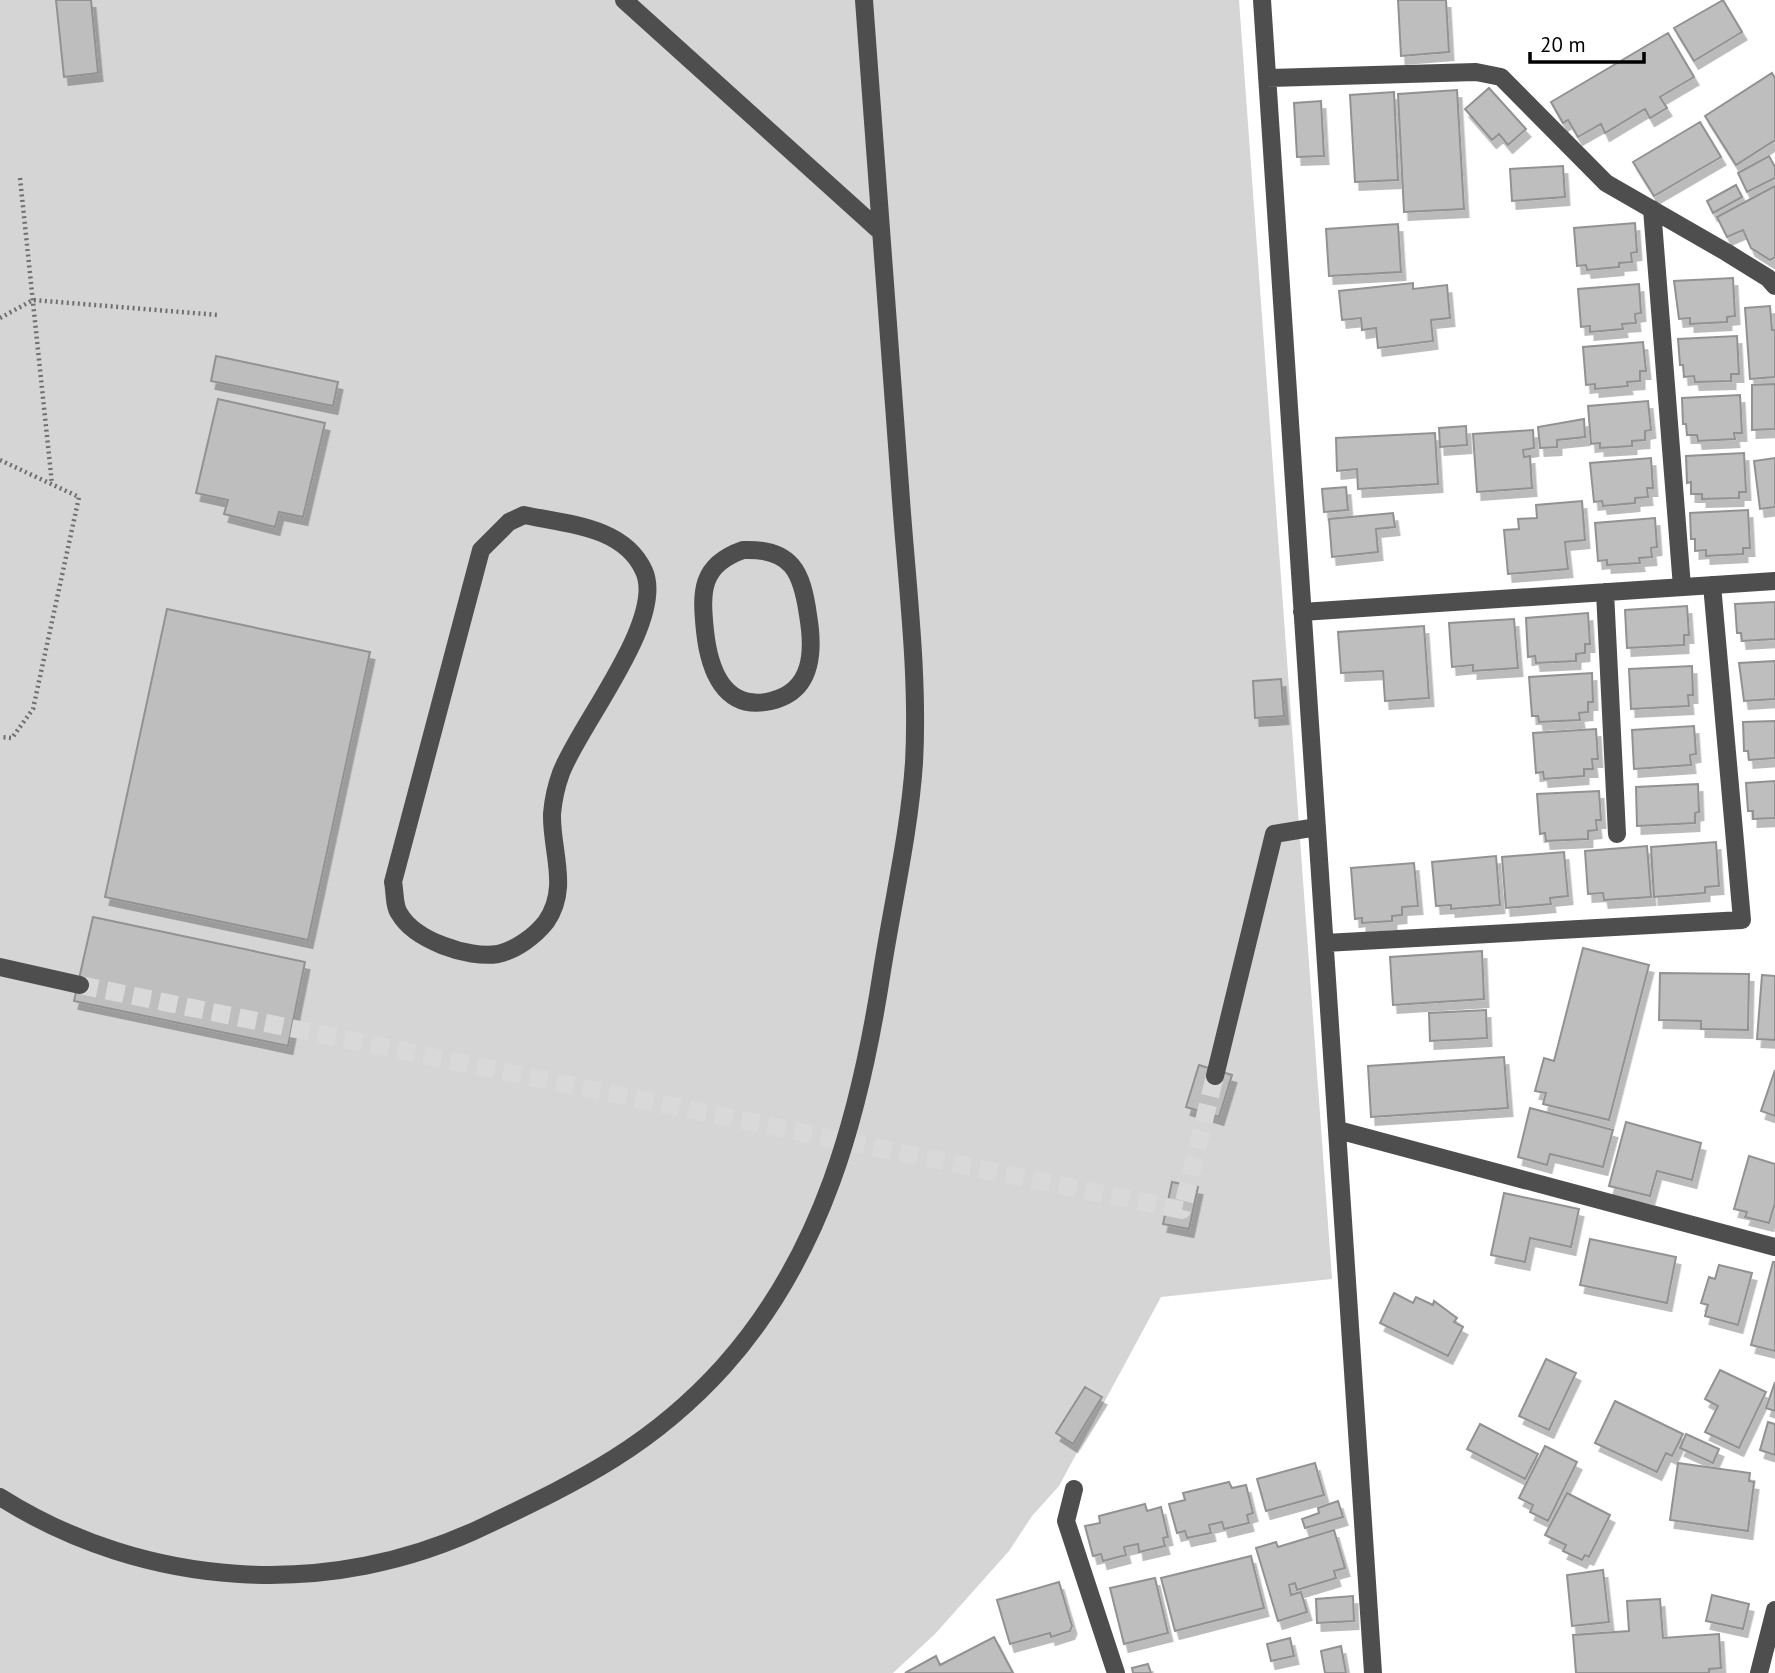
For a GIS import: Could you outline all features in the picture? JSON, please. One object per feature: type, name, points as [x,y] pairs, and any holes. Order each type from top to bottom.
[{"type":"street","points":[[624,0],[881,232]]},
{"type":"street","points":[[0,1497],[63,1532],[149,1562],[194,1570],[286,1576],[377,1564],[465,1536],[565,1489],[609,1464],[689,1402],[756,1327],[809,1241],[845,1147],[872,1040],[908,832],[914,755],[911,634],[864,0]]},
{"type":"street","points":[[1262,0],[1373,1673]]},
{"type":"street","points":[[1268,78],[1476,72],[1502,77],[1606,183],[1768,278],[1775,286]]},
{"type":"street","points":[[1652,209],[1682,587]]},
{"type":"street","points":[[524,515],[594,530],[620,541],[637,558],[646,574],[647,594],[641,624],[561,773],[552,812],[559,889],[555,907],[533,936],[497,954],[475,953],[449,947],[415,931],[397,911],[393,882],[477,564],[481,550],[493,536],[509,522],[524,515]]},
{"type":"street","points":[[743,550],[771,552],[784,558],[803,581],[813,642],[807,674],[785,696],[769,701],[737,697],[718,681],[708,660],[701,597],[710,572],[730,555],[743,550]]},
{"type":"street","points":[[1302,612],[1775,581]]},
{"type":"street","points":[[1325,943],[1742,920],[1712,585]]},
{"type":"street","points":[[1605,592],[1617,834]]},
{"type":"street","points":[[1214,1076],[1274,834],[1317,827]]},
{"type":"street","points":[[0,967],[80,985]]},
{"type":"street","points":[[1338,1130],[1775,1247]]},
{"type":"street","points":[[1074,1489],[1066,1521],[1116,1673]]},
{"type":"street","points":[[1759,1673],[1775,1610]]},
{"type":"path","points":[[20,178],[52,484]]},
{"type":"path","points":[[0,318],[33,300],[218,315]]},
{"type":"path","points":[[0,460],[79,497],[33,709],[12,737],[0,737]]},
{"type":"shaded area","points":[[0,0],[1239,0],[1332,1279],[1161,1297],[1059,1486],[1032,1516],[1009,1551],[935,1634],[893,1673],[0,1673]]},
{"type":"building","points":[[56,0],[91,0],[98,73],[64,77]]},
{"type":"building","points":[[1398,0],[1446,0],[1449,52],[1401,56]]},
{"type":"building","points":[[1723,0],[1742,32],[1694,61],[1674,28]]},
{"type":"building","points":[[1668,33],[1694,77],[1660,97],[1667,108],[1650,118],[1645,109],[1605,133],[1601,124],[1578,137],[1568,120],[1563,123],[1551,102]]},
{"type":"building","points":[[1772,73],[1775,78],[1775,140],[1736,165],[1705,116]]},
{"type":"building","points":[[1489,88],[1526,129],[1508,145],[1499,134],[1492,140],[1465,109]]},
{"type":"building","points":[[1457,90],[1464,209],[1404,212],[1398,94]]},
{"type":"building","points":[[1394,92],[1398,180],[1355,182],[1350,95]]},
{"type":"building","points":[[1321,101],[1324,156],[1297,157],[1294,103]]},
{"type":"building","points":[[1700,122],[1721,157],[1654,196],[1633,162]]},
{"type":"building","points":[[1769,156],[1775,167],[1775,178],[1747,192],[1738,173]]},
{"type":"building","points":[[1563,166],[1565,197],[1512,201],[1510,169]]},
{"type":"building","points":[[1736,185],[1742,197],[1713,213],[1707,201]]},
{"type":"building","points":[[1775,186],[1775,257],[1770,260],[1751,248],[1743,230],[1727,237],[1717,217]]},
{"type":"building","points":[[1635,223],[1637,252],[1631,253],[1632,262],[1619,263],[1619,267],[1587,270],[1586,265],[1577,266],[1574,228]]},
{"type":"building","points":[[1398,224],[1401,272],[1329,276],[1326,229]]},
{"type":"building","points":[[1733,278],[1735,316],[1727,317],[1727,322],[1690,324],[1690,318],[1679,319],[1674,281]]},
{"type":"building","points":[[1413,283],[1413,289],[1447,285],[1450,318],[1431,320],[1433,341],[1378,348],[1376,328],[1362,330],[1361,318],[1342,320],[1339,291]]},
{"type":"building","points":[[1639,284],[1641,313],[1635,314],[1636,323],[1622,324],[1623,329],[1590,332],[1590,326],[1581,327],[1578,289]]},
{"type":"building","points":[[1770,306],[1772,330],[1775,330],[1775,377],[1750,379],[1745,308]]},
{"type":"building","points":[[1737,336],[1739,374],[1731,374],[1731,381],[1695,382],[1694,376],[1684,377],[1678,339]]},
{"type":"building","points":[[1643,342],[1646,371],[1640,371],[1640,381],[1627,382],[1628,386],[1595,389],[1595,384],[1586,385],[1583,347]]},
{"type":"building","points":[[216,356],[338,382],[333,406],[211,381]]},
{"type":"building","points":[[1775,384],[1775,429],[1752,430],[1752,385]]},
{"type":"building","points":[[1740,395],[1742,433],[1734,433],[1735,439],[1698,441],[1697,435],[1687,435],[1686,424],[1683,424],[1682,398]]},
{"type":"building","points":[[218,399],[325,423],[303,517],[279,512],[275,527],[224,514],[228,500],[196,493]]},
{"type":"building","points":[[1648,401],[1651,430],[1645,431],[1645,440],[1632,441],[1632,446],[1600,448],[1600,443],[1591,444],[1588,406]]},
{"type":"building","points":[[1584,419],[1585,437],[1557,440],[1557,447],[1540,448],[1538,427]]},
{"type":"building","points":[[1466,426],[1467,445],[1440,447],[1439,428]]},
{"type":"building","points":[[1533,430],[1534,448],[1523,450],[1524,457],[1530,456],[1532,488],[1477,492],[1473,434]]},
{"type":"building","points":[[1435,433],[1438,484],[1358,489],[1357,469],[1337,471],[1336,438]]},
{"type":"building","points":[[1744,453],[1746,492],[1739,492],[1739,498],[1702,499],[1702,494],[1691,494],[1691,482],[1687,483],[1686,456]]},
{"type":"building","points":[[1651,458],[1653,488],[1647,488],[1648,497],[1635,498],[1635,503],[1603,506],[1602,501],[1594,502],[1590,463]]},
{"type":"building","points":[[1775,458],[1775,507],[1760,509],[1754,461]]},
{"type":"building","points":[[1346,487],[1348,510],[1324,512],[1322,489]]},
{"type":"building","points":[[1582,501],[1585,540],[1565,542],[1568,569],[1508,574],[1504,530],[1519,529],[1518,519],[1537,518],[1536,505]]},
{"type":"building","points":[[1748,510],[1750,548],[1743,548],[1743,554],[1706,556],[1706,550],[1695,551],[1695,539],[1691,539],[1690,513]]},
{"type":"building","points":[[1393,513],[1395,527],[1376,529],[1378,552],[1332,557],[1329,519]]},
{"type":"building","points":[[1655,518],[1657,547],[1651,548],[1652,557],[1639,558],[1640,563],[1607,565],[1607,560],[1598,561],[1595,523]]},
{"type":"building","points":[[1775,602],[1775,639],[1742,641],[1741,633],[1737,633],[1735,604]]},
{"type":"building","points":[[1687,606],[1689,635],[1684,635],[1684,645],[1627,648],[1625,610]]},
{"type":"building","points":[[167,609],[370,652],[308,940],[105,897]]},
{"type":"building","points":[[1588,613],[1590,644],[1585,644],[1585,653],[1576,654],[1576,661],[1536,663],[1535,656],[1528,657],[1526,618]]},
{"type":"building","points":[[1514,619],[1518,668],[1473,671],[1473,665],[1452,667],[1449,623]]},
{"type":"building","points":[[1424,626],[1429,698],[1385,701],[1383,671],[1341,673],[1338,632]]},
{"type":"building","points":[[1775,661],[1775,699],[1744,701],[1739,663]]},
{"type":"building","points":[[1692,666],[1693,695],[1688,695],[1689,706],[1631,709],[1629,669]]},
{"type":"building","points":[[1592,673],[1593,702],[1588,702],[1588,712],[1579,713],[1580,720],[1539,722],[1538,716],[1532,716],[1529,677]]},
{"type":"building","points":[[1281,679],[1284,716],[1255,718],[1253,681]]},
{"type":"building","points":[[1775,721],[1775,758],[1749,760],[1748,751],[1744,751],[1743,722]]},
{"type":"building","points":[[1694,726],[1696,754],[1690,755],[1691,765],[1634,769],[1632,730]]},
{"type":"building","points":[[1596,729],[1598,759],[1592,759],[1593,769],[1584,769],[1584,776],[1544,779],[1543,772],[1536,773],[1533,733]]},
{"type":"building","points":[[1775,781],[1775,818],[1753,819],[1753,811],[1748,811],[1746,783]]},
{"type":"building","points":[[1698,784],[1699,812],[1695,813],[1695,823],[1637,826],[1636,787]]},
{"type":"building","points":[[1599,791],[1601,820],[1596,820],[1597,830],[1588,831],[1588,839],[1546,841],[1545,833],[1540,834],[1537,794]]},
{"type":"building","points":[[1716,842],[1719,886],[1705,887],[1705,893],[1654,897],[1651,847]]},
{"type":"building","points":[[1647,846],[1651,897],[1604,900],[1603,893],[1588,894],[1585,851]]},
{"type":"building","points":[[1564,852],[1568,896],[1550,898],[1551,904],[1506,908],[1502,857]]},
{"type":"building","points":[[1496,856],[1500,905],[1451,909],[1451,905],[1436,906],[1432,862]]},
{"type":"building","points":[[1414,863],[1418,906],[1402,907],[1402,915],[1392,916],[1392,921],[1362,923],[1362,918],[1355,919],[1351,868]]},
{"type":"building","points":[[93,917],[305,962],[288,1046],[74,1001]]},
{"type":"building","points":[[1583,948],[1649,965],[1609,1120],[1543,1104],[1546,1093],[1535,1091],[1544,1058],[1554,1061]]},
{"type":"building","points":[[1482,951],[1484,999],[1393,1005],[1390,957]]},
{"type":"building","points":[[1660,973],[1749,974],[1748,1030],[1701,1029],[1701,1021],[1659,1020]]},
{"type":"building","points":[[1762,975],[1775,976],[1775,1040],[1757,1039]]},
{"type":"building","points":[[1486,1010],[1487,1038],[1430,1041],[1429,1013]]},
{"type":"building","points":[[1504,1057],[1508,1108],[1371,1117],[1368,1066]]},
{"type":"building","points":[[1199,1065],[1232,1075],[1219,1117],[1186,1107]]},
{"type":"building","points":[[1775,1070],[1775,1116],[1761,1111]]},
{"type":"building","points":[[1530,1108],[1613,1130],[1603,1167],[1550,1154],[1547,1165],[1518,1157]]},
{"type":"building","points":[[1626,1122],[1701,1143],[1692,1180],[1657,1171],[1650,1196],[1609,1186]]},
{"type":"building","points":[[1749,1156],[1775,1164],[1775,1203],[1769,1223],[1745,1217],[1747,1212],[1734,1209]]},
{"type":"building","points":[[1172,1182],[1198,1187],[1189,1229],[1163,1224]]},
{"type":"building","points":[[1504,1193],[1579,1209],[1571,1247],[1530,1238],[1525,1262],[1491,1255]]},
{"type":"building","points":[[1590,1239],[1676,1257],[1667,1303],[1580,1285]]},
{"type":"building","points":[[1775,1262],[1775,1351],[1751,1345]]},
{"type":"building","points":[[1719,1265],[1752,1273],[1738,1325],[1705,1316],[1708,1305],[1701,1303],[1709,1277],[1715,1279]]},
{"type":"building","points":[[1394,1293],[1413,1303],[1416,1297],[1433,1305],[1434,1301],[1457,1318],[1454,1322],[1463,1327],[1448,1356],[1380,1323]]},
{"type":"building","points":[[1546,1359],[1576,1373],[1549,1430],[1519,1416]]},
{"type":"building","points":[[1720,1370],[1766,1392],[1739,1448],[1705,1432],[1718,1406],[1705,1399]]},
{"type":"building","points":[[1775,1382],[1775,1411],[1766,1408]]},
{"type":"building","points":[[1085,1387],[1102,1397],[1073,1444],[1056,1433]]},
{"type":"building","points":[[1615,1401],[1683,1434],[1672,1456],[1666,1453],[1657,1472],[1595,1443]]},
{"type":"building","points":[[1768,1422],[1775,1424],[1775,1455],[1760,1450]]},
{"type":"building","points":[[1480,1424],[1538,1454],[1525,1479],[1467,1449]]},
{"type":"building","points":[[1686,1434],[1719,1449],[1713,1463],[1680,1448]]},
{"type":"building","points":[[1545,1446],[1577,1462],[1548,1521],[1530,1512],[1533,1505],[1519,1498]]},
{"type":"building","points":[[1315,1463],[1324,1495],[1266,1511],[1257,1479]]},
{"type":"building","points":[[1678,1463],[1750,1473],[1749,1481],[1754,1482],[1748,1531],[1670,1520]]},
{"type":"building","points":[[1229,1482],[1232,1488],[1246,1485],[1253,1513],[1247,1515],[1249,1523],[1224,1529],[1222,1522],[1209,1525],[1211,1533],[1187,1538],[1185,1531],[1177,1533],[1169,1504],[1185,1500],[1183,1493]]},
{"type":"building","points":[[1567,1493],[1610,1515],[1589,1557],[1585,1555],[1582,1560],[1563,1551],[1566,1545],[1545,1535]]},
{"type":"building","points":[[1338,1501],[1343,1517],[1305,1528],[1302,1519],[1319,1513],[1318,1508]]},
{"type":"building","points":[[1145,1504],[1147,1511],[1161,1507],[1168,1537],[1163,1538],[1165,1546],[1139,1552],[1138,1544],[1124,1547],[1126,1555],[1103,1561],[1101,1554],[1093,1556],[1085,1526],[1100,1523],[1099,1516]]},
{"type":"building","points":[[1334,1530],[1345,1568],[1334,1571],[1336,1578],[1297,1590],[1295,1583],[1289,1585],[1291,1595],[1301,1592],[1307,1612],[1278,1621],[1256,1548],[1276,1542],[1278,1547]]},
{"type":"building","points":[[1251,1556],[1264,1608],[1175,1631],[1161,1578]]},
{"type":"building","points":[[1603,1570],[1609,1622],[1572,1626],[1567,1575]]},
{"type":"building","points":[[1155,1578],[1168,1633],[1124,1644],[1110,1588]]},
{"type":"building","points":[[1059,1582],[1072,1626],[1070,1631],[1051,1637],[1050,1633],[1010,1644],[997,1600]]},
{"type":"building","points":[[1712,1595],[1749,1604],[1743,1629],[1706,1621]]},
{"type":"building","points":[[1353,1596],[1354,1621],[1317,1623],[1316,1599]]},
{"type":"building","points":[[1660,1599],[1663,1638],[1719,1634],[1721,1668],[1709,1669],[1709,1673],[1576,1673],[1573,1635],[1629,1631],[1627,1601]]},
{"type":"building","points":[[994,1637],[1013,1673],[905,1673],[936,1656],[940,1665]]},
{"type":"building","points":[[1290,1638],[1294,1656],[1271,1661],[1267,1644]]},
{"type":"building","points":[[1341,1646],[1346,1673],[1325,1673],[1321,1651]]},
{"type":"building","points":[[1148,1664],[1151,1673],[1133,1673],[1132,1668]]},
{"type":"tunnel","points":[[80,985],[1182,1210],[1215,1076]]}]
